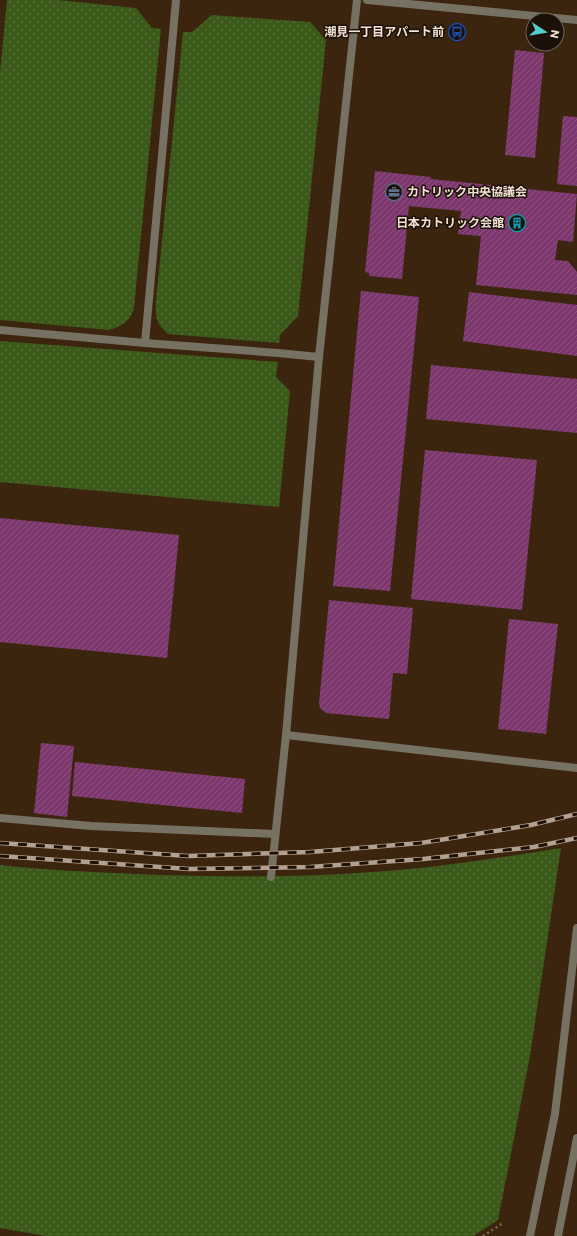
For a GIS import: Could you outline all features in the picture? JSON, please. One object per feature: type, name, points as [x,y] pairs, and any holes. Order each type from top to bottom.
[{"type":"street","points":[[145,343],[176,0]]},
{"type":"street","points":[[271,877],[286,735],[319,357],[357,0]]},
{"type":"street","points":[[367,0],[577,20]]},
{"type":"street","points":[[0,330],[319,357]]},
{"type":"street","points":[[286,735],[577,768]]},
{"type":"street","points":[[0,818],[91,826],[275,834]]},
{"type":"street","points":[[530,1236],[555,1114],[577,928]]},
{"type":"street","points":[[558,1236],[577,1138]]},
{"type":"path","points":[[483,1236],[503,1223]]},
{"type":"green space","points":[[7,0],[58,0],[136,8],[152,28],[161,29],[134,308],[130,317],[125,323],[109,330],[0,320],[0,73]]},
{"type":"green space","points":[[212,15],[310,22],[326,40],[298,316],[280,335],[279,343],[168,334],[159,323],[156,316],[156,301],[183,32],[192,32]]},
{"type":"green space","points":[[0,341],[278,362],[276,377],[290,391],[279,507],[0,482]]},
{"type":"green space","points":[[561,848],[530,1056],[498,1220],[473,1236],[46,1236],[0,1228],[0,865],[68,871],[166,875],[313,875],[420,868]]},
{"type":"building","points":[[515,50],[544,53],[535,158],[505,155]]},
{"type":"building","points":[[563,116],[577,117],[577,186],[557,184]]},
{"type":"building","name":"日本カトリック会館","points":[[375,171],[431,177],[431,179],[577,194],[573,242],[558,240],[555,260],[568,261],[577,272],[577,295],[476,285],[481,236],[458,234],[461,211],[409,206],[402,279],[369,276],[369,273],[365,272]]},
{"type":"building","points":[[361,291],[419,297],[390,591],[333,586]]},
{"type":"building","points":[[469,292],[577,305],[577,356],[463,341]]},
{"type":"building","points":[[431,365],[577,379],[577,433],[426,419]]},
{"type":"building","points":[[425,450],[537,460],[522,610],[411,599]]},
{"type":"building","points":[[0,518],[179,535],[167,658],[0,642]]},
{"type":"building","points":[[329,600],[413,608],[407,674],[393,673],[389,719],[326,713],[320,708],[319,703]]},
{"type":"building","points":[[509,619],[558,624],[546,734],[498,729]]},
{"type":"building","points":[[41,743],[74,746],[67,817],[34,813]]},
{"type":"building","points":[[75,762],[245,779],[242,813],[72,796]]},
{"type":"railway","points":[[0,843],[188,856],[310,852],[421,843],[531,825],[577,814]]},
{"type":"railway","points":[[0,856],[189,869],[310,867],[423,859],[534,847],[577,838]]},
{"type":"place","name":"潮見一丁目アパート前","points":[[457,32]]},
{"type":"place","name":"カトリック中央協議会","points":[[394,192]]},
{"type":"place","name":"日本カトリック会館","points":[[517,223]]}]
